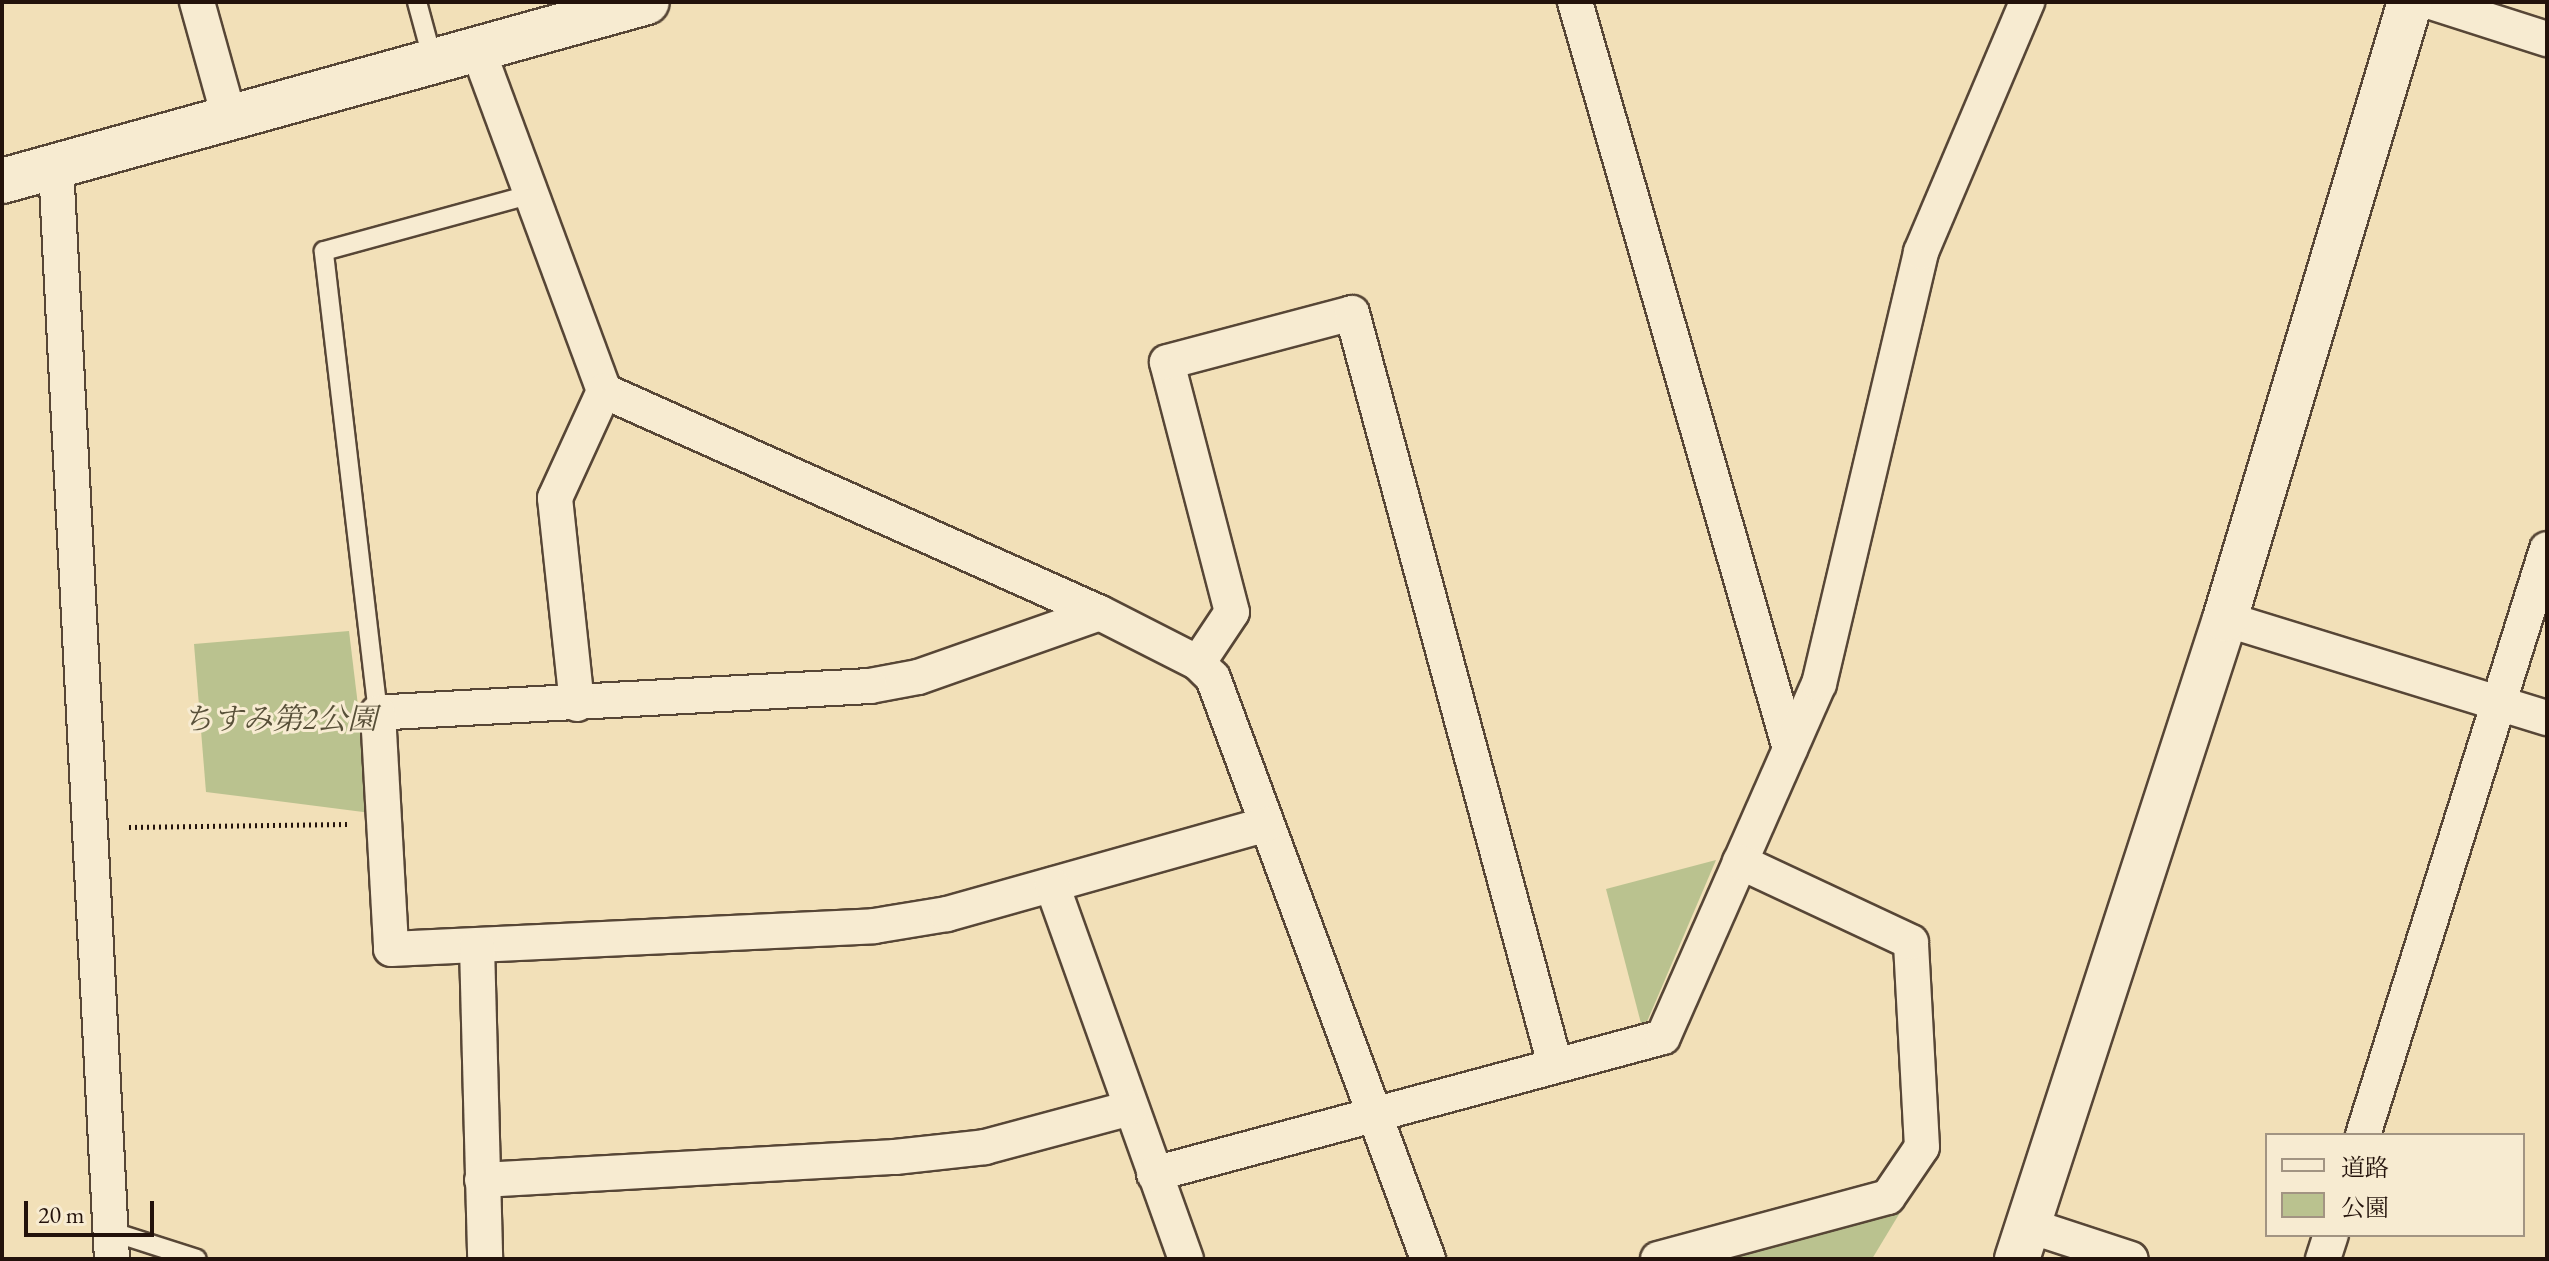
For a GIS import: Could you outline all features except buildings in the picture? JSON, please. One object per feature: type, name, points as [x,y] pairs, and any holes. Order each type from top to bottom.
[{"type":"street","points":[[197,2],[230,120]]},
{"type":"street","points":[[1575,2],[1790,749]]},
{"type":"street","points":[[1154,1174],[1663,1037],[1819,684],[1921,252],[2027,2]]},
{"type":"street","points":[[2131,1259],[2022,1242],[2225,619],[2410,2]]},
{"type":"street","points":[[2431,2],[2547,39]]},
{"type":"street","points":[[2,181],[230,120],[630,4]]},
{"type":"street","points":[[478,50],[604,391],[555,498],[577,704]]},
{"type":"street","points":[[56,166],[111,1245]]},
{"type":"street","points":[[1198,663],[1232,612],[1167,362],[1352,313],[1555,1065]]},
{"type":"street","points":[[604,391],[1100,613],[1198,663],[1213,678],[1428,1259]]},
{"type":"street","points":[[2364,1133],[2547,549]]},
{"type":"street","points":[[1100,613],[918,677],[870,686],[378,713],[391,949],[874,926],[1052,885],[1267,824]]},
{"type":"street","points":[[2225,619],[2547,718]]},
{"type":"street","points":[[1658,1259],[1888,1197],[1922,1147],[1911,942],[1740,862]]},
{"type":"street","points":[[1052,885],[1186,1259]]},
{"type":"street","points":[[477,946],[485,1259]]},
{"type":"street","points":[[482,1180],[910,1155],[985,1147],[1131,1108]]},
{"type":"street","points":[[2323,1259],[2330,1237]]},
{"type":"lane","points":[[417,2],[433,62]]},
{"type":"lane","points":[[378,713],[324,251],[532,194]]},
{"type":"lane","points":[[111,1245],[197,1259]]},
{"type":"path","points":[[92,828],[384,823]]},
{"type":"green space","name":"ちすみ第2公園","points":[[349,631],[371,813],[206,792],[194,644]]},
{"type":"green space","points":[[1716,860],[1643,1031],[1606,889]]},
{"type":"green space","points":[[1907,1201],[1872,1259],[1693,1259]]}]
